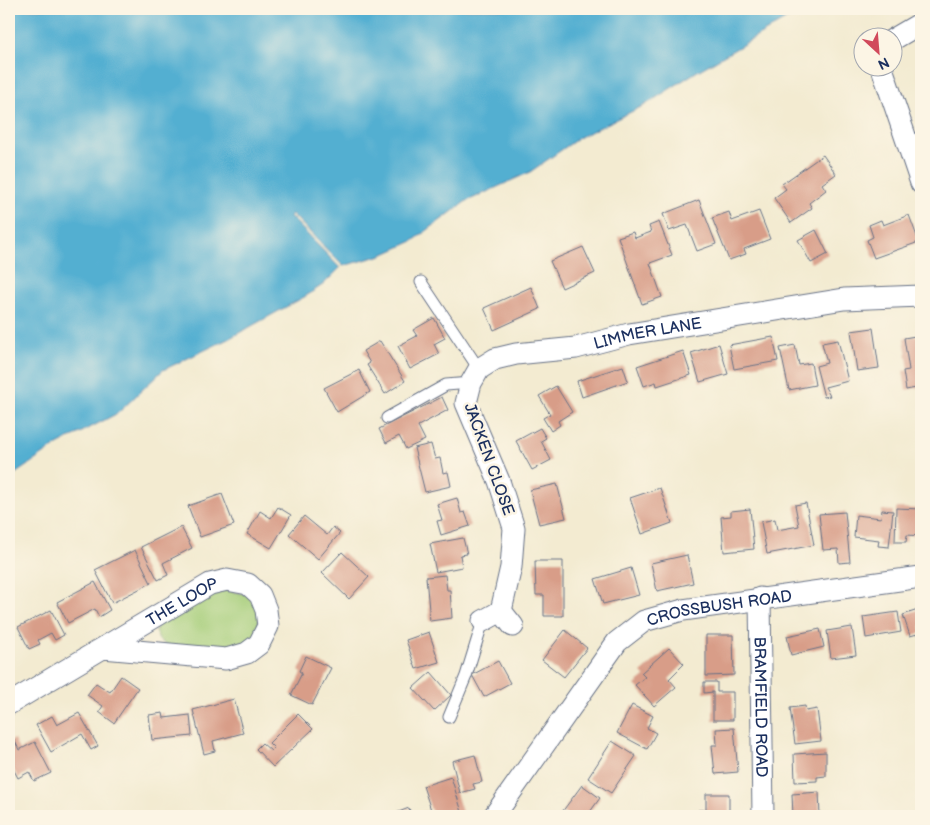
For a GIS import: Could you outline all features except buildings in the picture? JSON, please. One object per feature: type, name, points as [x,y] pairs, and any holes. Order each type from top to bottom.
[{"type":"street","points":[[902,34],[921,24]]},
{"type":"street","points":[[885,78],[921,183]]},
{"type":"street","name":"LIMMER LANE","points":[[475,376],[495,359],[516,354],[576,348],[629,334],[844,299],[921,296]]},
{"type":"street","name":"JACKEN CLOSE","points":[[475,376],[466,403],[499,481],[514,528],[511,567],[499,619]]},
{"type":"street","name":"CROSSBUSH ROAD","points":[[494,816],[618,642],[644,621],[683,610],[921,577]]},
{"type":"street","name":"THE LOOP","points":[[9,704],[210,584],[227,580],[248,584],[260,595],[266,610],[268,626],[259,644],[247,653],[226,659],[103,648]]},
{"type":"street","name":"BRAMFIELD ROAD","points":[[760,598],[763,816]]},
{"type":"lane","points":[[387,418],[446,385],[475,376],[421,282]]},
{"type":"lane","points":[[449,717],[466,676],[499,619]]},
{"type":"green space","points":[[216,589],[247,594],[260,612],[257,633],[238,649],[167,646],[159,640],[155,631],[161,620]]},
{"type":"water","points":[[9,9],[804,9],[696,72],[645,105],[580,137],[530,172],[465,202],[413,241],[382,255],[343,266],[292,214],[290,216],[340,268],[324,284],[228,339],[163,370],[118,413],[57,445],[9,478]]}]
